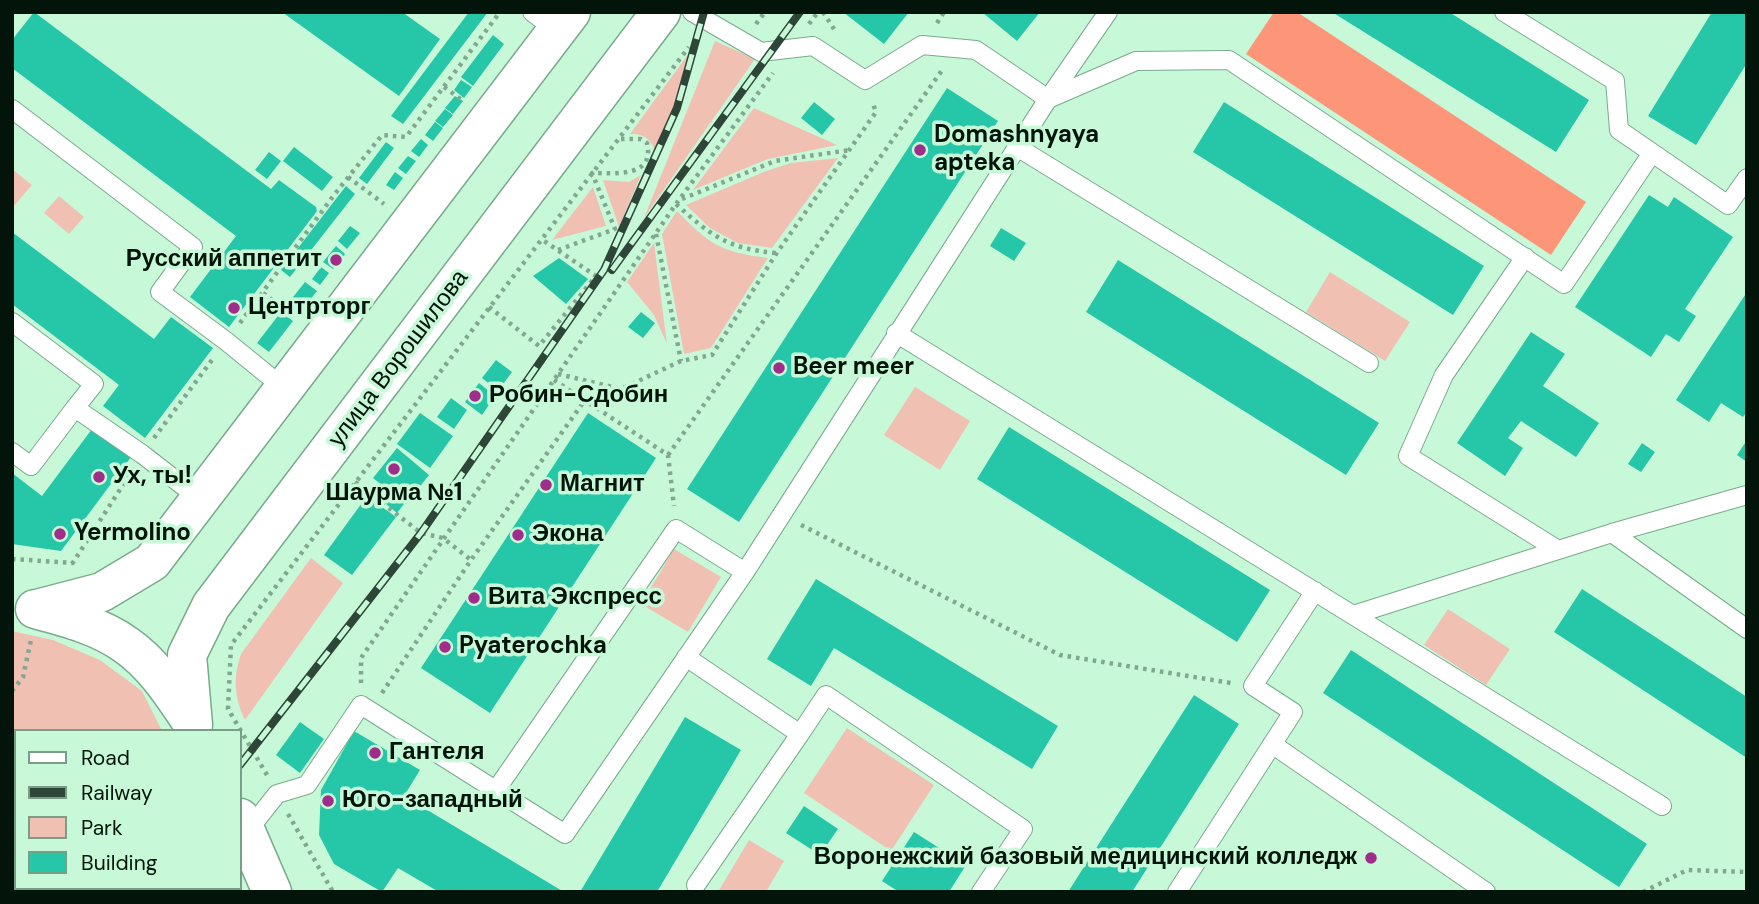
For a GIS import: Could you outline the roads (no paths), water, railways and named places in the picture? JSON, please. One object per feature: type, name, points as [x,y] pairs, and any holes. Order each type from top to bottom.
[{"type":"main road","name":"улица Ворошилова","points":[[195,728],[187,655],[211,606],[661,12]]},
{"type":"main road","name":"улица Ворошилова","points":[[25,607],[102,592],[152,562],[285,389],[553,19]]},
{"type":"main road","name":"улица Ворошилова","points":[[25,607],[85,624],[127,645],[163,680],[195,728]]},
{"type":"main road","points":[[243,826],[272,892]]},
{"type":"lane","points":[[692,12],[761,52],[813,46],[865,80],[922,44],[976,50],[1048,99]]},
{"type":"lane","points":[[243,826],[277,794],[307,785],[365,708],[565,834],[745,572],[896,333],[1048,99],[1108,12]]},
{"type":"lane","points":[[1504,12],[1615,81],[1619,130],[1728,205],[1747,178]]},
{"type":"lane","points":[[1048,99],[1136,61],[1229,60],[1564,284],[1652,153]]},
{"type":"lane","points":[[12,108],[192,247],[160,292],[285,389]]},
{"type":"lane","points":[[1017,147],[1369,363]]},
{"type":"lane","points":[[1525,257],[1444,375],[1408,456],[1558,550]]},
{"type":"lane","points":[[12,322],[94,384],[31,466],[12,452]]},
{"type":"lane","points":[[896,333],[1662,806]]},
{"type":"lane","points":[[75,408],[142,454],[200,499]]},
{"type":"lane","points":[[1353,615],[1612,533],[1747,495]]},
{"type":"lane","points":[[496,790],[676,529],[745,572]]},
{"type":"lane","points":[[1612,533],[1747,629]]},
{"type":"lane","points":[[1177,892],[1293,712],[1253,686],[1315,591]]},
{"type":"lane","points":[[687,657],[800,734]]},
{"type":"lane","points":[[696,885],[826,695],[1023,829],[981,892]]},
{"type":"lane","points":[[1272,744],[1486,892]]},
{"type":"railway","points":[[242,762],[421,533],[604,270],[677,108],[704,12]]},
{"type":"railway","points":[[612,270],[800,12]]},
{"type":"place","name":"Domashnyaya apteka","points":[[920,150]]},
{"type":"place","name":"Русский аппетит","points":[[336,260]]},
{"type":"place","name":"Центрторг","points":[[234,308]]},
{"type":"place","name":"Beer meer","points":[[779,368]]},
{"type":"place","name":"Робин-Сдобин","points":[[475,396]]},
{"type":"place","name":"Шаурма №1","points":[[394,469]]},
{"type":"place","name":"Ух, ты!","points":[[99,477]]},
{"type":"place","name":"Магнит","points":[[546,485]]},
{"type":"place","name":"Yermolino","points":[[60,534]]},
{"type":"place","name":"Экона","points":[[518,535]]},
{"type":"place","name":"Вита Экспресс","points":[[474,598]]},
{"type":"place","name":"Pyaterochka","points":[[445,647]]},
{"type":"place","name":"Гантеля","points":[[375,753]]},
{"type":"place","name":"Юго-западный","points":[[328,801]]},
{"type":"place","name":"Воронежский базовый медицинский колледж","points":[[1371,858]]}]
